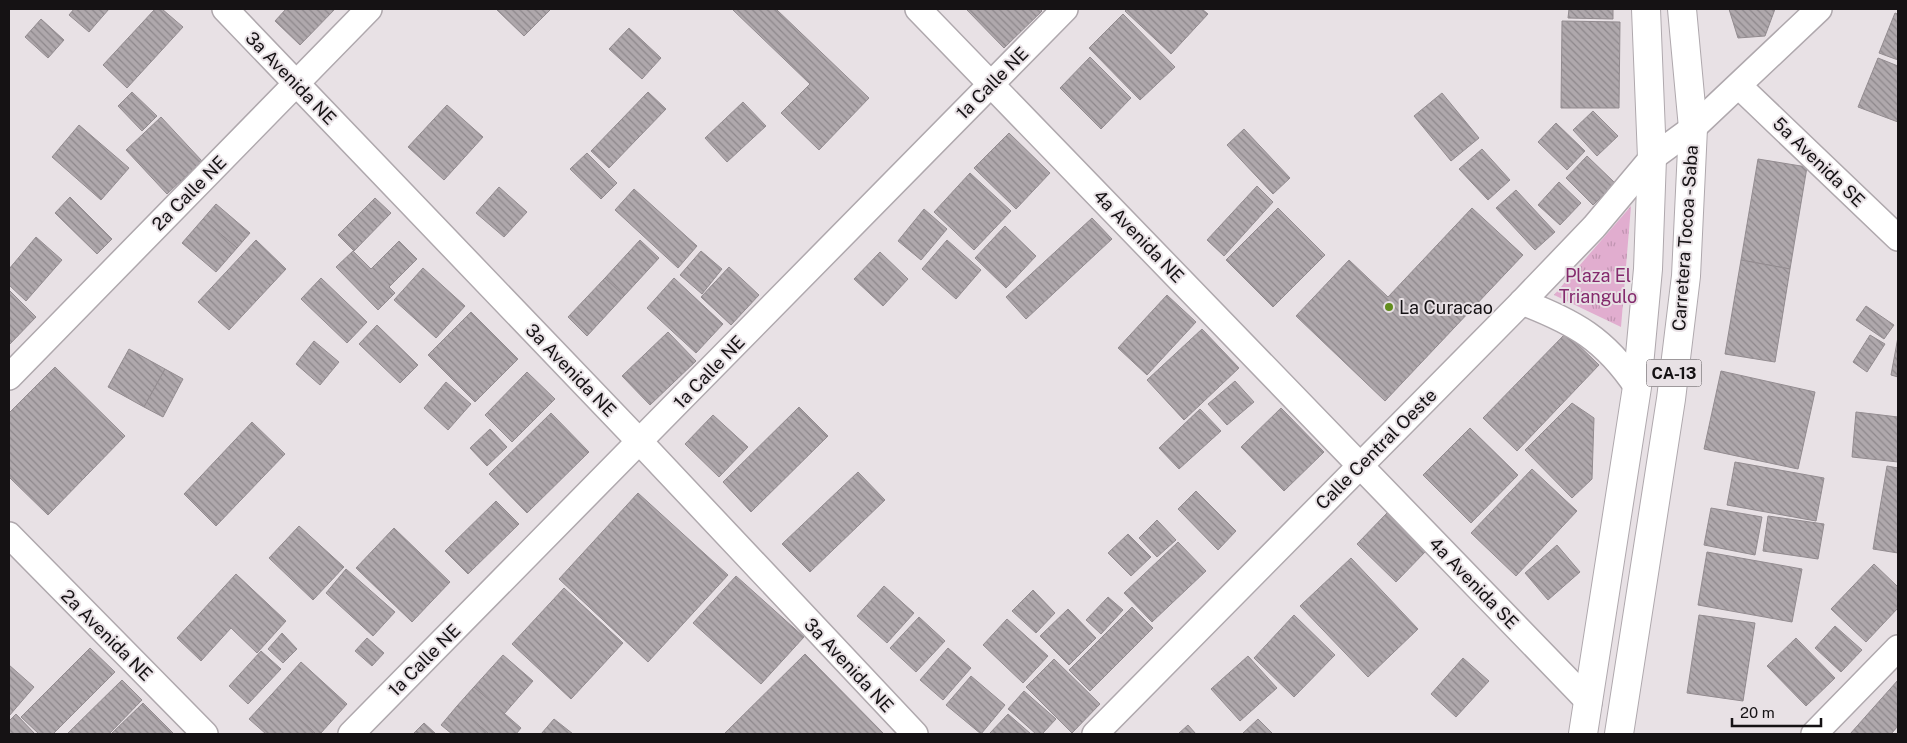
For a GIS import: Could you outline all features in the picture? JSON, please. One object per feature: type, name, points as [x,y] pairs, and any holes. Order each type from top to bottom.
[{"type":"main road","name":"Carretera Tocoa - Saba","points":[[1583,734],[1637,387],[1648,268],[1652,158],[1646,9]]},
{"type":"main road","name":"Carretera Tocoa - Saba","points":[[1619,734],[1671,399],[1686,276],[1693,128],[1682,9]]},
{"type":"street","name":"3a Avenida NE","points":[[225,9],[640,442],[915,734]]},
{"type":"street","name":"2a Calle NE","points":[[9,377],[369,9]]},
{"type":"street","name":"4a Avenida NE","points":[[918,9],[1360,464]]},
{"type":"street","name":"1a Calle NE","points":[[351,734],[1066,9]]},
{"type":"street","name":"Calle Central Oeste","points":[[1095,734],[1522,302],[1594,227],[1652,158],[1693,128],[1819,9]]},
{"type":"street","name":"5a Avenida SE","points":[[1739,86],[1898,238]]},
{"type":"street","points":[[1522,302],[1559,316],[1593,337],[1622,364],[1637,387]]},
{"type":"street","name":"4a Avenida SE","points":[[1360,464],[1589,702]]},
{"type":"street","name":"2a Avenida NE","points":[[9,535],[205,734]]},
{"type":"street","points":[[1814,734],[1898,648]]},
{"type":"green space","name":"Plaza El Triangulo","points":[[1631,206],[1621,327],[1554,295]]},
{"type":"building","points":[[74,9],[109,9],[89,32],[69,15]]},
{"type":"building","points":[[155,9],[162,9],[183,27],[127,88],[103,65]]},
{"type":"building","points":[[286,9],[335,9],[300,45],[275,21]]},
{"type":"building","points":[[496,9],[551,9],[524,36]]},
{"type":"building","points":[[734,9],[776,9],[869,98],[819,150],[781,113],[810,84]]},
{"type":"building","points":[[968,9],[1040,9],[1042,11],[1004,48]]},
{"type":"building","points":[[1127,9],[1202,9],[1208,14],[1171,54],[1125,11]]},
{"type":"building","points":[[1569,9],[1613,9],[1613,19],[1568,18]]},
{"type":"building","points":[[1729,9],[1775,9],[1765,36],[1738,38]]},
{"type":"building","points":[[1895,13],[1898,14],[1898,60],[1879,53]]},
{"type":"building","points":[[1123,14],[1175,67],[1140,100],[1089,48]]},
{"type":"building","points":[[41,19],[64,40],[48,58],[25,37]]},
{"type":"building","points":[[1562,21],[1620,22],[1619,108],[1561,108]]},
{"type":"building","points":[[629,28],[661,58],[642,79],[609,49]]},
{"type":"building","points":[[1090,57],[1131,98],[1101,129],[1060,88]]},
{"type":"building","points":[[1878,58],[1898,66],[1898,122],[1858,107]]},
{"type":"building","points":[[132,92],[157,116],[142,131],[118,106]]},
{"type":"building","points":[[648,92],[666,109],[609,168],[591,151]]},
{"type":"building","points":[[1442,93],[1479,138],[1451,161],[1414,116]]},
{"type":"building","points":[[743,102],[766,126],[727,162],[705,138]]},
{"type":"building","points":[[447,105],[483,137],[444,180],[408,147]]},
{"type":"building","points":[[1593,111],[1618,136],[1597,156],[1573,130]]},
{"type":"building","points":[[161,117],[202,161],[167,194],[126,150]]},
{"type":"building","points":[[1556,123],[1585,151],[1567,170],[1538,142]]},
{"type":"building","points":[[79,125],[129,168],[101,200],[52,157]]},
{"type":"building","points":[[1244,129],[1290,178],[1273,194],[1227,145]]},
{"type":"building","points":[[1009,133],[1050,173],[1016,209],[974,168]]},
{"type":"building","points":[[1482,149],[1510,180],[1488,200],[1459,169]]},
{"type":"building","points":[[587,153],[617,183],[601,199],[570,169]]},
{"type":"building","points":[[1587,156],[1615,183],[1593,205],[1566,178]]},
{"type":"building","points":[[1758,159],[1807,167],[1790,269],[1741,260]]},
{"type":"building","points":[[970,173],[1011,211],[974,250],[934,212]]},
{"type":"building","points":[[1559,182],[1581,203],[1560,225],[1538,205]]},
{"type":"building","points":[[1257,186],[1273,202],[1224,256],[1207,240]]},
{"type":"building","points":[[499,187],[527,212],[504,237],[476,213]]},
{"type":"building","points":[[634,189],[697,246],[678,268],[615,210]]},
{"type":"building","points":[[1516,190],[1555,232],[1535,250],[1496,208]]},
{"type":"building","points":[[70,197],[112,239],[97,254],[55,213]]},
{"type":"building","points":[[375,198],[391,213],[354,251],[338,235]]},
{"type":"building","points":[[216,204],[250,233],[237,248],[203,219]]},
{"type":"building","points":[[1278,208],[1325,255],[1273,307],[1226,260]]},
{"type":"building","name":"La Curacao","points":[[1472,208],[1523,255],[1385,401],[1296,316],[1349,260],[1388,297]]},
{"type":"building","points":[[924,209],[947,229],[921,260],[898,241]]},
{"type":"building","points":[[1092,218],[1112,239],[1026,319],[1006,297]]},
{"type":"building","points":[[203,219],[237,248],[216,272],[182,243]]},
{"type":"building","points":[[1005,226],[1036,256],[1006,288],[975,258]]},
{"type":"building","points":[[36,237],[62,260],[26,301],[9,285],[9,269]]},
{"type":"building","points":[[256,240],[286,269],[229,330],[198,302]]},
{"type":"building","points":[[640,240],[659,258],[624,296],[605,278]]},
{"type":"building","points":[[947,240],[981,270],[956,299],[922,269]]},
{"type":"building","points":[[399,241],[417,259],[389,287],[395,293],[378,310],[336,267],[353,251],[371,269]]},
{"type":"building","points":[[701,251],[722,269],[702,294],[680,275]]},
{"type":"building","points":[[880,252],[908,279],[883,306],[854,279]]},
{"type":"building","points":[[1741,260],[1790,269],[1775,362],[1725,354]]},
{"type":"building","points":[[729,267],[759,295],[731,325],[701,297]]},
{"type":"building","points":[[423,268],[465,306],[436,338],[394,300]]},
{"type":"building","points":[[321,278],[367,322],[347,343],[301,299]]},
{"type":"building","points":[[605,278],[624,296],[587,336],[568,317]]},
{"type":"building","points":[[674,278],[723,324],[696,353],[647,308]]},
{"type":"building","points":[[9,290],[36,317],[9,345]]},
{"type":"building","points":[[1167,295],[1196,322],[1147,375],[1118,348]]},
{"type":"building","points":[[1866,306],[1894,325],[1884,339],[1856,320]]},
{"type":"building","points":[[471,312],[518,359],[475,402],[428,355]]},
{"type":"building","points":[[377,325],[418,365],[400,383],[359,344]]},
{"type":"building","points":[[1202,329],[1239,368],[1184,420],[1147,380]]},
{"type":"building","points":[[668,332],[696,361],[650,405],[622,376]]},
{"type":"building","points":[[1566,333],[1599,365],[1517,451],[1483,418]]},
{"type":"building","points":[[1870,335],[1885,344],[1867,372],[1853,362]]},
{"type":"building","points":[[1898,337],[1898,377],[1891,375]]},
{"type":"building","points":[[314,341],[339,362],[320,385],[296,364]]},
{"type":"building","points":[[129,349],[165,369],[144,407],[108,387]]},
{"type":"building","points":[[55,367],[125,436],[48,515],[9,477],[9,413]]},
{"type":"building","points":[[165,369],[183,379],[163,417],[144,407]]},
{"type":"building","points":[[1721,371],[1815,392],[1798,469],[1704,449]]},
{"type":"building","points":[[527,372],[555,399],[512,442],[485,415]]},
{"type":"building","points":[[1235,381],[1254,402],[1227,425],[1208,404]]},
{"type":"building","points":[[446,382],[471,404],[448,430],[424,408]]},
{"type":"building","points":[[1572,403],[1594,418],[1592,479],[1572,498],[1525,450]]},
{"type":"building","points":[[799,407],[828,436],[751,512],[723,482]]},
{"type":"building","points":[[1281,408],[1324,452],[1284,491],[1241,447]]},
{"type":"building","points":[[1200,409],[1221,431],[1179,469],[1159,448]]},
{"type":"building","points":[[1856,412],[1898,417],[1898,462],[1852,457]]},
{"type":"building","points":[[551,413],[589,452],[527,513],[489,474]]},
{"type":"building","points":[[713,415],[748,447],[719,477],[685,444]]},
{"type":"building","points":[[252,422],[285,454],[216,526],[184,494]]},
{"type":"building","points":[[1470,428],[1518,475],[1471,523],[1423,475]]},
{"type":"building","points":[[490,429],[507,447],[487,466],[470,448]]},
{"type":"building","points":[[1735,462],[1824,478],[1816,521],[1727,505]]},
{"type":"building","points":[[1887,466],[1898,468],[1898,553],[1873,549]]},
{"type":"building","points":[[1532,469],[1577,511],[1516,576],[1471,533]]},
{"type":"building","points":[[858,472],[885,500],[810,572],[782,544]]},
{"type":"building","points":[[1196,491],[1236,531],[1218,550],[1178,509]]},
{"type":"building","points":[[638,493],[728,575],[648,662],[559,579]]},
{"type":"building","points":[[496,501],[519,524],[468,574],[445,551]]},
{"type":"building","points":[[1711,508],[1762,517],[1755,555],[1704,545]]},
{"type":"building","points":[[1387,513],[1426,551],[1396,582],[1357,544]]},
{"type":"building","points":[[1768,516],[1824,524],[1818,559],[1763,551]]},
{"type":"building","points":[[1157,520],[1176,540],[1157,557],[1139,538]]},
{"type":"building","points":[[299,526],[344,567],[313,600],[269,558]]},
{"type":"building","points":[[394,528],[450,582],[412,622],[356,568]]},
{"type":"building","points":[[1128,534],[1151,557],[1131,576],[1108,553]]},
{"type":"building","points":[[1178,542],[1206,571],[1152,622],[1124,593]]},
{"type":"building","points":[[1557,545],[1580,572],[1548,600],[1525,573]]},
{"type":"building","points":[[1707,552],[1802,569],[1792,622],[1698,605]]},
{"type":"building","points":[[1351,558],[1418,629],[1368,677],[1300,606]]},
{"type":"building","points":[[1874,564],[1898,587],[1898,608],[1866,642],[1831,609]]},
{"type":"building","points":[[346,569],[395,612],[373,636],[326,593]]},
{"type":"building","points":[[236,574],[286,621],[257,653],[231,628],[201,661],[177,638]]},
{"type":"building","points":[[736,576],[804,637],[761,684],[693,623]]},
{"type":"building","points":[[884,586],[914,613],[887,643],[857,616]]},
{"type":"building","points":[[564,588],[623,643],[571,699],[512,644]]},
{"type":"building","points":[[1033,590],[1055,613],[1036,633],[1012,611]]},
{"type":"building","points":[[1108,597],[1123,610],[1101,634],[1086,620]]},
{"type":"building","points":[[1132,607],[1153,628],[1090,691],[1069,670]]},
{"type":"building","points":[[1068,609],[1096,638],[1069,665],[1040,636]]},
{"type":"building","points":[[1294,615],[1335,655],[1294,697],[1254,658]]},
{"type":"building","points":[[1699,615],[1755,623],[1743,701],[1687,693]]},
{"type":"building","points":[[919,617],[945,641],[916,672],[890,648]]},
{"type":"building","points":[[1007,619],[1048,656],[1023,683],[983,645]]},
{"type":"building","points":[[1835,626],[1862,650],[1841,672],[1815,648]]},
{"type":"building","points":[[282,633],[297,649],[283,663],[268,649]]},
{"type":"building","points":[[367,638],[384,653],[372,666],[355,651]]},
{"type":"building","points":[[1796,638],[1835,678],[1806,706],[1767,666]]},
{"type":"building","points":[[90,648],[115,672],[54,733],[56,734],[39,734],[21,717]]},
{"type":"building","points":[[948,648],[971,668],[943,700],[920,680]]},
{"type":"building","points":[[261,651],[281,669],[248,704],[229,686]]},
{"type":"building","points":[[805,654],[884,734],[724,734]]},
{"type":"building","points":[[503,655],[533,681],[504,714],[474,687]]},
{"type":"building","points":[[1248,656],[1277,688],[1240,721],[1211,689]]},
{"type":"building","points":[[1463,658],[1489,681],[1456,717],[1431,694]]},
{"type":"building","points":[[1054,659],[1100,704],[1072,733],[1026,687]]},
{"type":"building","points":[[301,662],[347,704],[320,734],[316,734],[272,694]]},
{"type":"building","points":[[9,665],[34,687],[9,716]]},
{"type":"building","points":[[971,676],[1005,705],[981,734],[946,705]]},
{"type":"building","points":[[122,680],[142,700],[109,734],[67,734]]},
{"type":"building","points":[[1898,680],[1898,726],[1891,734],[1850,734]]},
{"type":"building","points":[[474,687],[521,728],[516,734],[489,734],[457,706]]},
{"type":"building","points":[[1024,691],[1056,719],[1042,734],[1036,734],[1008,709]]},
{"type":"building","points":[[272,694],[316,734],[266,734],[249,719]]},
{"type":"building","points":[[143,703],[174,734],[111,734]]},
{"type":"building","points":[[457,706],[489,734],[452,734],[441,725]]},
{"type":"building","points":[[16,714],[35,734],[9,734],[9,721]]},
{"type":"building","points":[[1008,714],[1031,734],[989,734]]},
{"type":"building","points":[[554,719],[573,734],[541,734]]},
{"type":"building","points":[[1258,719],[1273,734],[1242,734]]},
{"type":"building","points":[[424,723],[436,734],[413,734]]},
{"type":"building","points":[[1188,725],[1196,734],[1178,734]]},
{"type":"place","name":"La Curacao","points":[[1389,307]]}]
